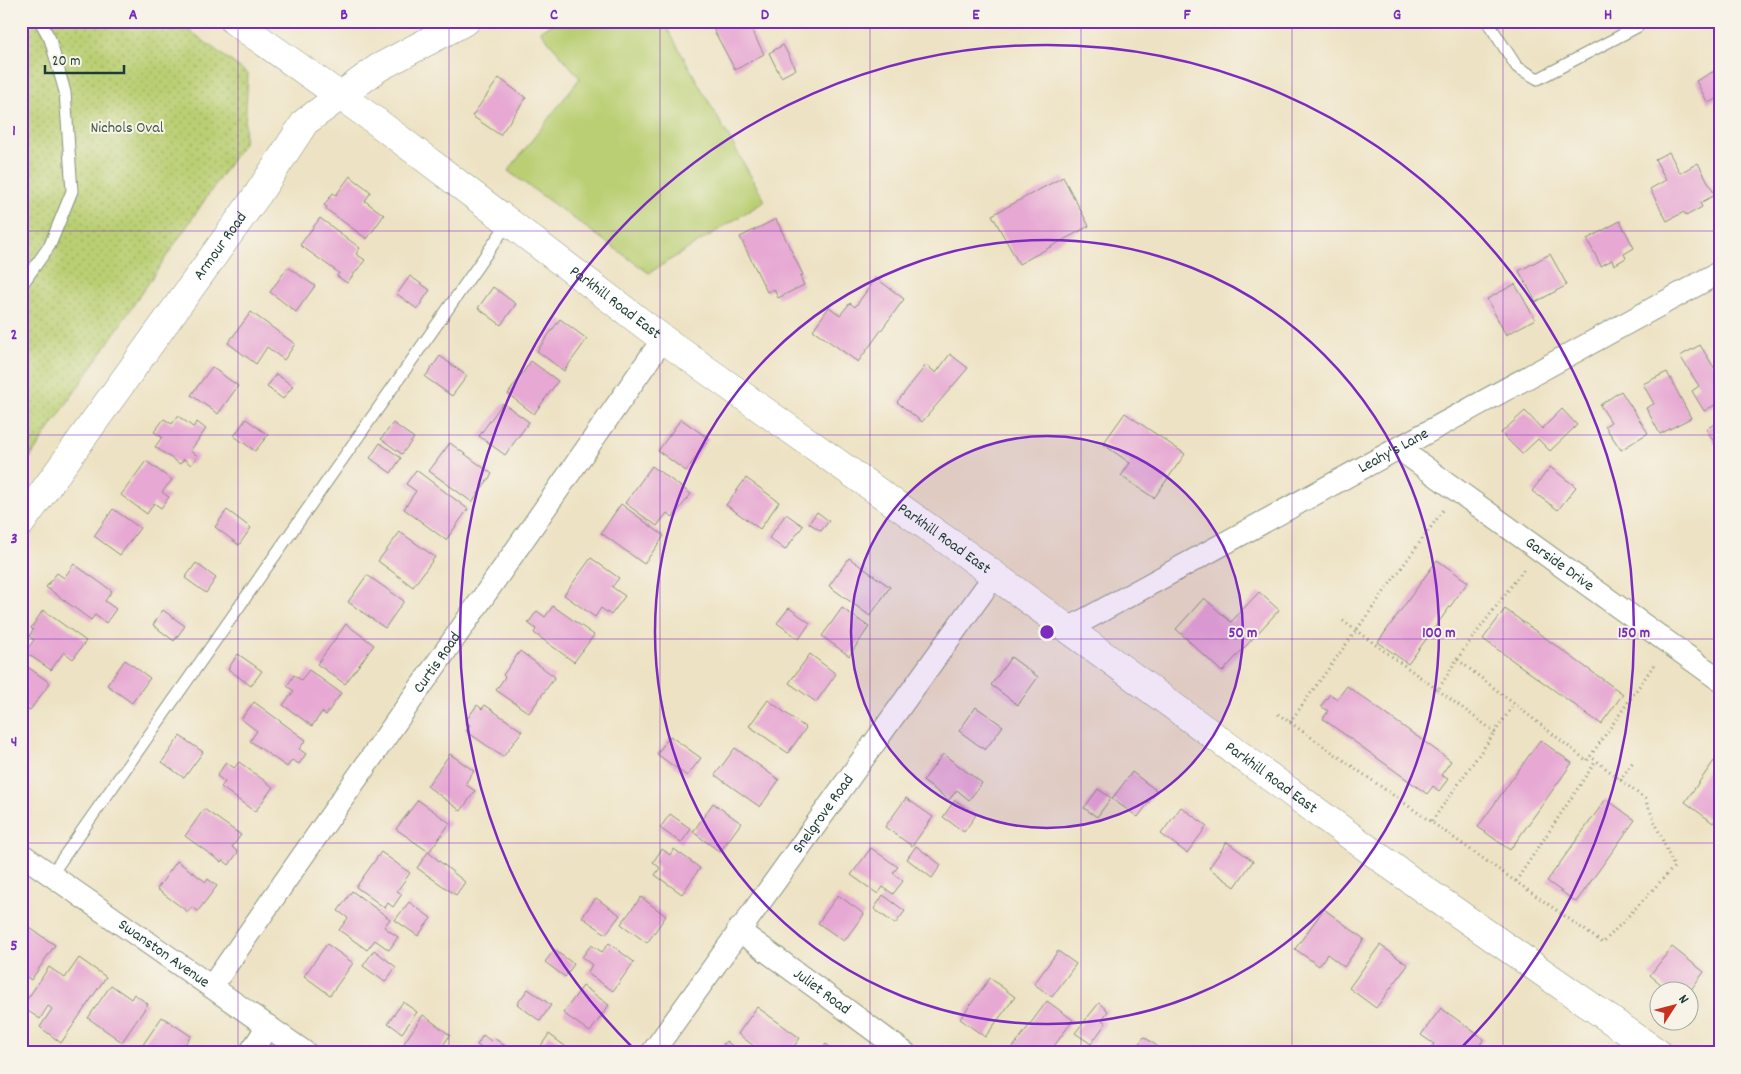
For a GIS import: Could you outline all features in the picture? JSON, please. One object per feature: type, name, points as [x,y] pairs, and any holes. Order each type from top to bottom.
[{"type":"main road","name":"Parkhill Road East","points":[[234,21],[339,95],[663,339],[1068,629],[1416,884],[1658,1053]]},
{"type":"main road","name":"Armour Road","points":[[21,523],[258,194],[305,122],[378,68],[466,21]]},
{"type":"street","name":"Leahy's Lane","points":[[1068,629],[1720,272]]},
{"type":"street","name":"Curtis Road","points":[[212,986],[663,339]]},
{"type":"street","name":"Garside Drive","points":[[1398,448],[1720,680]]},
{"type":"street","name":"Snelgrove Road","points":[[652,1053],[738,930],[994,576]]},
{"type":"street","name":"Swanston Avenue","points":[[21,854],[306,1053]]},
{"type":"street","name":"Juliet Road","points":[[738,930],[905,1053]]},
{"type":"street","points":[[250,1053],[268,1026]]},
{"type":"lane","points":[[21,286],[50,245],[72,191],[65,92],[50,39],[40,21]]},
{"type":"lane","points":[[1487,21],[1517,67],[1538,79],[1636,27]]},
{"type":"lane","points":[[51,875],[508,223]]},
{"type":"path","points":[[1290,722],[1457,490]]},
{"type":"path","points":[[1438,690],[1457,659],[1538,549]]},
{"type":"path","points":[[1344,621],[1495,732]]},
{"type":"path","points":[[1457,659],[1587,762],[1669,643]]},
{"type":"path","points":[[1431,821],[1514,704]]},
{"type":"path","points":[[1278,714],[1603,942],[1674,867],[1645,799],[1590,756]]},
{"type":"path","points":[[1516,881],[1596,761]]},
{"type":"path","points":[[1620,780],[1633,762]]},
{"type":"green space","name":"Nichols Oval","points":[[21,21],[177,21],[248,74],[244,142],[21,471]]},
{"type":"green space","points":[[557,21],[663,21],[765,201],[649,273],[508,171],[580,78],[540,31]]},
{"type":"building","points":[[709,21],[747,21],[764,54],[735,70]]},
{"type":"building","points":[[783,45],[796,69],[781,77],[769,53]]},
{"type":"building","points":[[1720,68],[1720,97],[1708,103],[1696,81]]},
{"type":"building","points":[[499,78],[526,98],[500,135],[472,116]]},
{"type":"building","points":[[1669,152],[1680,173],[1698,163],[1715,195],[1700,203],[1702,207],[1686,216],[1684,212],[1667,221],[1650,189],[1666,180],[1655,159]]},
{"type":"building","points":[[350,176],[371,192],[365,201],[384,215],[367,239],[326,209],[327,207],[324,205],[333,193],[336,195]]},
{"type":"building","points":[[1063,177],[1089,226],[1019,264],[992,215]]},
{"type":"building","points":[[320,218],[360,248],[356,254],[365,260],[347,283],[337,276],[339,273],[300,245]]},
{"type":"building","points":[[776,219],[803,275],[800,276],[804,285],[778,298],[774,289],[767,292],[740,237]]},
{"type":"building","points":[[1620,221],[1634,248],[1624,254],[1626,258],[1614,265],[1612,260],[1601,266],[1587,239]]},
{"type":"building","points":[[1550,254],[1567,285],[1536,302],[1519,271]]},
{"type":"building","points":[[288,267],[315,286],[296,312],[270,292]]},
{"type":"building","points":[[410,276],[430,290],[417,309],[397,294]]},
{"type":"building","points":[[876,278],[904,299],[858,362],[813,330],[829,307],[840,315],[850,303],[855,307]]},
{"type":"building","points":[[1515,284],[1535,319],[1506,335],[1487,299]]},
{"type":"building","points":[[493,287],[516,304],[501,325],[478,308]]},
{"type":"building","points":[[251,312],[295,344],[284,360],[267,347],[256,364],[228,343]]},
{"type":"building","points":[[560,319],[587,339],[564,371],[537,351]]},
{"type":"building","points":[[1700,345],[1720,377],[1720,402],[1704,411],[1692,391],[1699,386],[1680,356]]},
{"type":"building","points":[[950,354],[968,368],[922,422],[897,402],[926,365],[936,373]]},
{"type":"building","points":[[440,356],[467,376],[452,396],[425,377]]},
{"type":"building","points":[[531,361],[558,381],[534,414],[508,394]]},
{"type":"building","points":[[212,367],[238,386],[218,414],[191,395]]},
{"type":"building","points":[[1667,372],[1691,418],[1660,434],[1646,408],[1654,404],[1643,384]]},
{"type":"building","points":[[276,374],[293,386],[283,399],[267,387]]},
{"type":"building","points":[[1621,391],[1648,433],[1621,450],[1605,426],[1611,422],[1600,405]]},
{"type":"building","points":[[503,403],[529,422],[505,455],[479,436]]},
{"type":"building","points":[[1562,409],[1577,425],[1550,451],[1538,439],[1522,454],[1501,433],[1525,411],[1542,429]]},
{"type":"building","points":[[1125,413],[1185,454],[1154,498],[1121,476],[1130,463],[1103,444]]},
{"type":"building","points":[[178,416],[193,427],[197,422],[206,429],[190,451],[198,456],[191,465],[184,459],[180,464],[155,447],[162,437],[154,432],[164,419],[172,424]]},
{"type":"building","points":[[246,419],[268,435],[255,451],[234,436]]},
{"type":"building","points":[[681,419],[709,439],[686,471],[658,451]]},
{"type":"building","points":[[1718,422],[1720,425],[1720,452],[1706,429]]},
{"type":"building","points":[[393,423],[414,438],[402,454],[381,439]]},
{"type":"building","points":[[380,443],[401,458],[391,473],[370,458]]},
{"type":"building","points":[[450,443],[492,474],[472,502],[429,471]]},
{"type":"building","points":[[146,461],[172,480],[162,492],[169,497],[161,508],[154,503],[147,514],[121,495]]},
{"type":"building","points":[[652,466],[691,494],[673,517],[667,513],[657,526],[625,503]]},
{"type":"building","points":[[1550,467],[1576,487],[1558,510],[1532,491]]},
{"type":"building","points":[[416,470],[468,509],[446,540],[404,509],[416,491],[406,484]]},
{"type":"building","points":[[746,478],[779,502],[760,529],[726,505]]},
{"type":"building","points":[[621,504],[664,536],[644,564],[601,533]]},
{"type":"building","points":[[113,509],[140,528],[120,555],[94,536]]},
{"type":"building","points":[[227,510],[251,528],[239,545],[215,527]]},
{"type":"building","points":[[817,512],[829,521],[821,531],[809,523]]},
{"type":"building","points":[[786,514],[803,526],[785,550],[769,538]]},
{"type":"building","points":[[400,532],[435,557],[413,587],[378,561]]},
{"type":"building","points":[[591,558],[619,578],[612,587],[625,596],[611,615],[601,608],[595,617],[564,595]]},
{"type":"building","points":[[849,558],[890,587],[870,616],[829,586]]},
{"type":"building","points":[[1437,560],[1468,582],[1408,664],[1378,642]]},
{"type":"building","points":[[196,563],[216,578],[206,593],[185,578]]},
{"type":"building","points":[[74,564],[112,591],[105,601],[116,609],[106,623],[95,615],[91,620],[46,587],[57,573],[64,578]]},
{"type":"building","points":[[367,575],[404,601],[385,628],[348,602]]},
{"type":"building","points":[[1259,592],[1279,610],[1222,672],[1176,629],[1204,598],[1231,622]]},
{"type":"building","points":[[553,606],[594,635],[574,662],[534,633],[536,629],[528,623],[537,611],[545,617]]},
{"type":"building","points":[[789,608],[810,623],[799,639],[777,623]]},
{"type":"building","points":[[842,608],[869,627],[849,656],[822,636]]},
{"type":"building","points":[[1505,609],[1623,694],[1601,724],[1483,639]]},
{"type":"building","points":[[43,610],[86,641],[73,659],[64,652],[51,670],[25,652],[34,640],[29,636],[33,630],[31,628]]},
{"type":"building","points":[[163,610],[185,626],[174,641],[153,625]]},
{"type":"building","points":[[346,624],[374,645],[345,684],[317,664]]},
{"type":"building","points":[[520,651],[555,677],[529,713],[496,690],[505,677],[503,675]]},
{"type":"building","points":[[238,654],[262,671],[251,686],[228,669]]},
{"type":"building","points":[[810,654],[836,674],[816,702],[789,683]]},
{"type":"building","points":[[1011,657],[1038,677],[1018,705],[991,685]]},
{"type":"building","points":[[125,660],[150,678],[132,703],[107,685]]},
{"type":"building","points":[[21,662],[50,683],[30,710],[21,708]]},
{"type":"building","points":[[309,670],[341,693],[326,715],[322,712],[312,726],[283,705],[294,691],[287,686],[294,675],[301,680]]},
{"type":"building","points":[[1347,686],[1451,761],[1441,775],[1448,779],[1439,791],[1433,786],[1427,794],[1323,719],[1328,711],[1321,706],[1330,694],[1337,699]]},
{"type":"building","points":[[768,700],[806,728],[788,753],[749,726]]},
{"type":"building","points":[[254,702],[306,740],[299,749],[306,754],[299,764],[292,760],[287,767],[250,741],[257,731],[241,719]]},
{"type":"building","points":[[477,705],[482,709],[485,705],[522,731],[503,757],[466,731],[470,725],[465,722]]},
{"type":"building","points":[[976,707],[1003,726],[985,750],[959,731]]},
{"type":"building","points":[[180,736],[203,752],[184,778],[162,762]]},
{"type":"building","points":[[670,736],[701,758],[687,776],[657,754]]},
{"type":"building","points":[[1540,740],[1572,763],[1510,850],[1478,827]]},
{"type":"building","points":[[735,748],[779,780],[760,807],[715,775]]},
{"type":"building","points":[[450,754],[474,771],[465,784],[475,791],[461,811],[427,786]]},
{"type":"building","points":[[943,754],[982,783],[969,800],[957,790],[949,800],[923,781]]},
{"type":"building","points":[[1714,761],[1720,765],[1720,813],[1713,823],[1685,802]]},
{"type":"building","points":[[226,762],[234,768],[239,762],[273,787],[255,812],[221,787],[225,782],[217,776]]},
{"type":"building","points":[[1132,772],[1157,791],[1138,817],[1112,799]]},
{"type":"building","points":[[1098,789],[1111,798],[1097,817],[1084,808]]},
{"type":"building","points":[[906,798],[933,817],[912,846],[885,827]]},
{"type":"building","points":[[1606,799],[1635,820],[1576,902],[1547,881]]},
{"type":"building","points":[[418,800],[450,823],[429,852],[396,829]]},
{"type":"building","points":[[955,800],[976,815],[964,832],[943,817]]},
{"type":"building","points":[[713,803],[741,823],[720,852],[693,832]]},
{"type":"building","points":[[1181,807],[1207,826],[1187,853],[1161,834]]},
{"type":"building","points":[[204,809],[241,835],[232,847],[238,852],[229,865],[223,860],[221,862],[185,836]]},
{"type":"building","points":[[670,814],[691,829],[681,843],[660,828]]},
{"type":"building","points":[[1227,842],[1253,861],[1235,887],[1209,868]]},
{"type":"building","points":[[916,846],[941,865],[932,878],[907,859]]},
{"type":"building","points":[[871,848],[898,867],[893,873],[903,881],[893,894],[883,887],[878,894],[851,875]]},
{"type":"building","points":[[662,849],[670,855],[674,849],[700,868],[682,894],[655,875],[660,868],[653,862]]},
{"type":"building","points":[[381,852],[410,873],[397,891],[402,894],[393,907],[388,903],[385,908],[356,887]]},
{"type":"building","points":[[428,852],[465,882],[456,895],[417,868]]},
{"type":"building","points":[[177,861],[206,882],[208,879],[217,886],[198,911],[192,907],[188,912],[157,889]]},
{"type":"building","points":[[352,891],[390,919],[384,927],[398,937],[389,950],[375,940],[367,950],[339,930],[348,918],[338,911]]},
{"type":"building","points":[[838,895],[864,914],[844,941],[818,923]]},
{"type":"building","points":[[883,895],[905,911],[895,924],[874,909]]},
{"type":"building","points":[[641,897],[666,916],[647,943],[621,924]]},
{"type":"building","points":[[596,898],[620,915],[606,934],[582,917]]},
{"type":"building","points":[[409,902],[431,918],[418,936],[395,920]]},
{"type":"building","points":[[1324,909],[1364,939],[1344,967],[1327,954],[1319,966],[1295,949]]},
{"type":"building","points":[[21,922],[55,945],[31,980],[21,973]]},
{"type":"building","points":[[609,943],[634,962],[613,991],[587,973],[592,965],[582,957],[591,945],[602,952]]},
{"type":"building","points":[[327,944],[353,963],[330,995],[304,976]]},
{"type":"building","points":[[1380,945],[1408,965],[1376,1008],[1349,988]]},
{"type":"building","points":[[1672,947],[1704,972],[1696,982],[1658,982],[1650,975]]},
{"type":"building","points":[[374,950],[396,967],[385,982],[363,966]]},
{"type":"building","points":[[554,950],[574,964],[565,977],[545,962]]},
{"type":"building","points":[[1058,951],[1076,964],[1052,997],[1034,984]]},
{"type":"building","points":[[79,958],[106,977],[61,1043],[40,1027],[52,1009],[48,1006],[40,1019],[22,1007],[49,967],[65,978]]},
{"type":"building","points":[[990,978],[1015,997],[985,1037],[960,1019]]},
{"type":"building","points":[[111,985],[131,999],[134,994],[148,1004],[122,1042],[88,1018]]},
{"type":"building","points":[[583,986],[609,1005],[590,1032],[563,1013]]},
{"type":"building","points":[[528,989],[551,1005],[540,1021],[517,1004]]},
{"type":"building","points":[[1047,1001],[1073,1020],[1049,1053],[1015,1053],[1011,1050]]},
{"type":"building","points":[[403,1002],[417,1012],[402,1033],[388,1023]]},
{"type":"building","points":[[1099,1003],[1108,1011],[1102,1020],[1106,1023],[1091,1044],[1075,1033]]},
{"type":"building","points":[[757,1007],[800,1038],[789,1053],[763,1053],[738,1034]]},
{"type":"building","points":[[1441,1008],[1484,1039],[1474,1053],[1428,1053],[1434,1044],[1421,1035]]},
{"type":"building","points":[[423,1015],[450,1035],[438,1053],[418,1053],[404,1043]]},
{"type":"building","points":[[162,1017],[191,1036],[183,1047],[192,1053],[145,1053],[140,1049]]},
{"type":"building","points":[[549,1034],[574,1053],[536,1053]]},
{"type":"building","points":[[483,1035],[491,1041],[494,1038],[515,1053],[483,1053],[485,1050],[477,1045]]},
{"type":"building","points":[[1144,1037],[1157,1046],[1152,1053],[1132,1053]]},
{"type":"building","points":[[726,1041],[742,1053],[718,1053]]},
{"type":"building","points":[[826,1044],[838,1053],[820,1053]]},
{"type":"building","points":[[1105,1045],[1117,1053],[1099,1053]]}]
